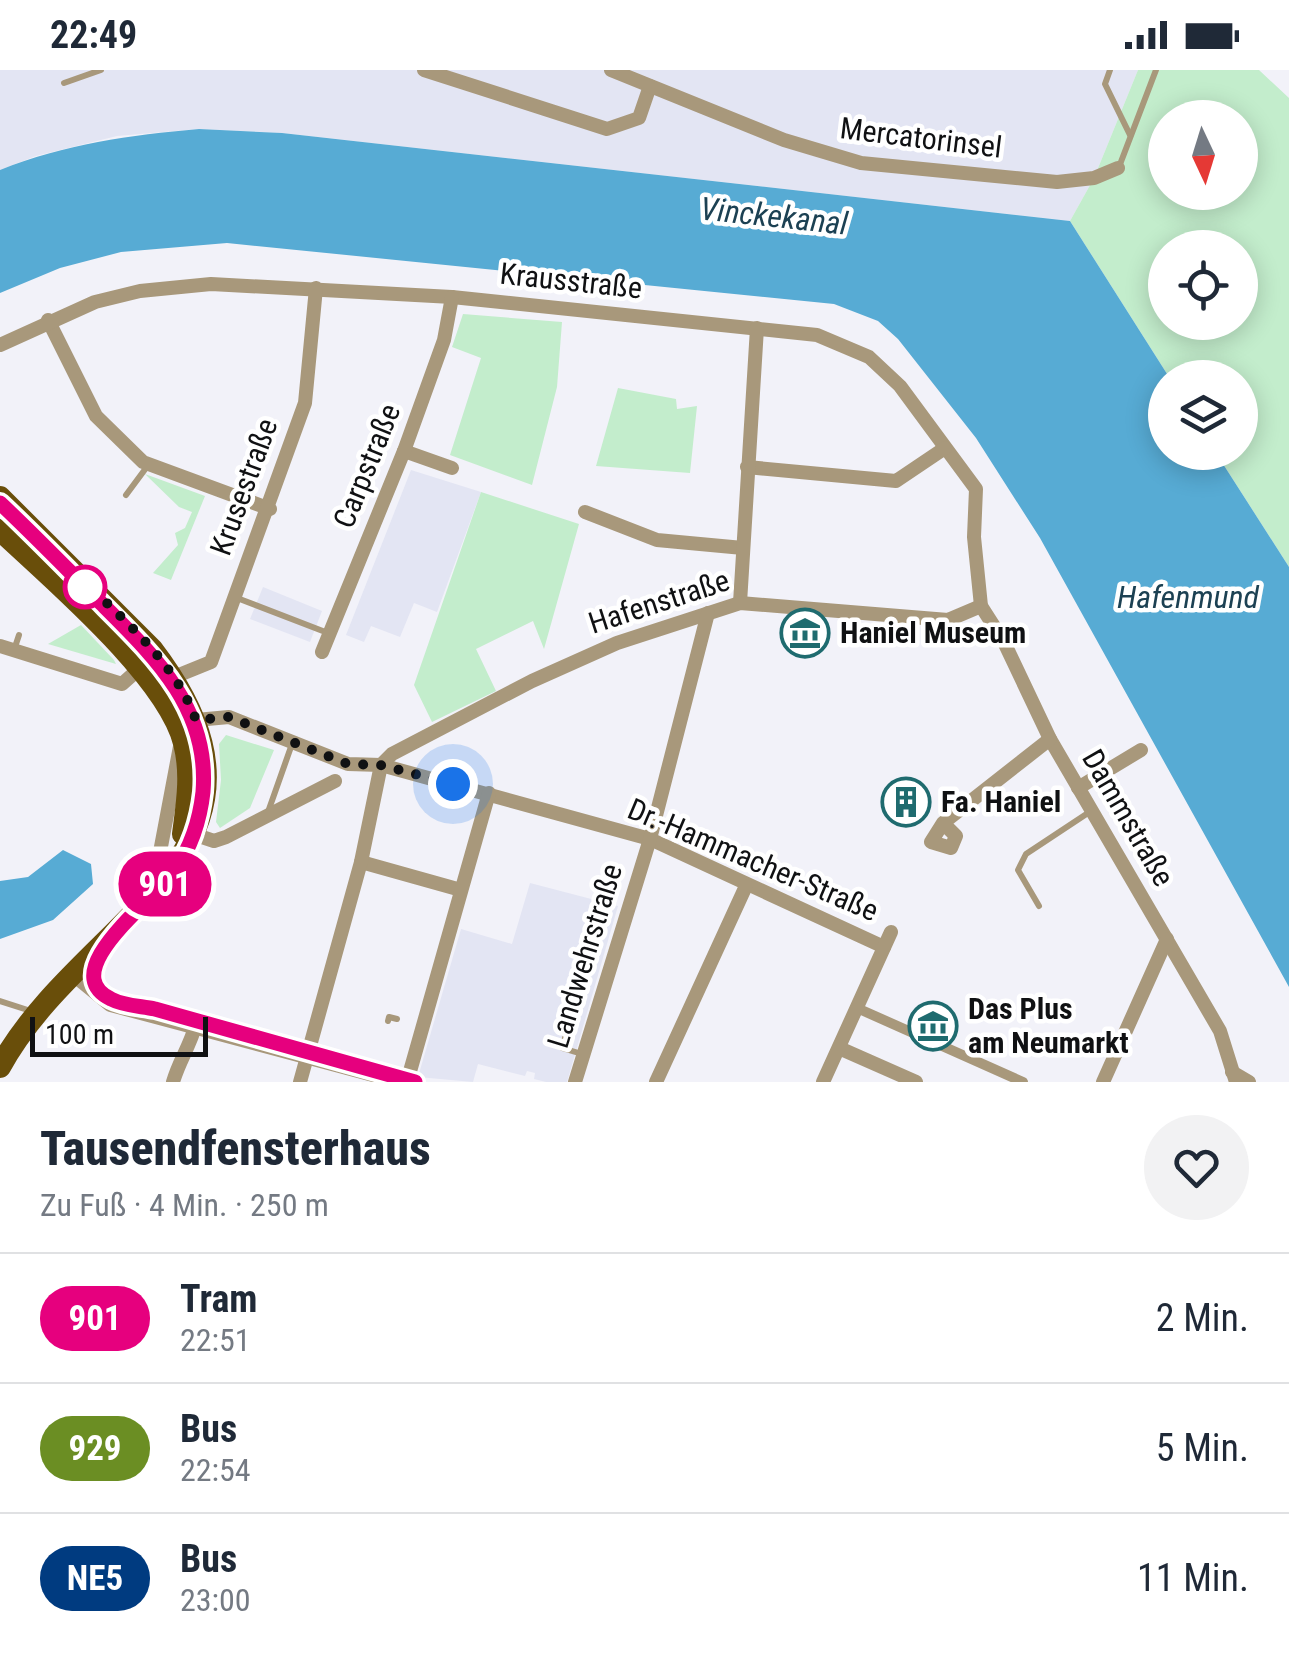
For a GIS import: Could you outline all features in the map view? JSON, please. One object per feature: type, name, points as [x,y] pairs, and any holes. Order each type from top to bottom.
[{"type":"main road","points":[[0,497],[152,649],[174,678],[207,776],[190,842],[172,870],[35,1012],[0,1067]]},
{"type":"main road","points":[[0,530],[140,668],[190,728]]},
{"type":"street","points":[[424,70],[607,129],[639,118],[650,86]]},
{"type":"street","name":"Mercatorinsel","points":[[611,70],[784,140],[861,164],[1057,182],[1094,178],[1118,168]]},
{"type":"street","name":"Krausstraße","points":[[0,345],[48,320],[140,291],[211,284],[452,297],[817,334],[869,357],[900,386],[976,490],[980,599]]},
{"type":"street","name":"Krusestraße","points":[[174,678],[211,662],[270,508],[305,403],[316,288]]},
{"type":"street","name":"Carpstraße","points":[[322,652],[404,451],[444,340],[452,297]]},
{"type":"street","points":[[48,320],[96,416],[149,464],[270,508]]},
{"type":"street","points":[[740,602],[757,328]]},
{"type":"street","points":[[746,467],[896,481],[945,448]]},
{"type":"street","points":[[404,451],[452,468]]},
{"type":"street","points":[[585,512],[682,545],[743,548]]},
{"type":"street","name":"Hafenstraße","points":[[380,765],[392,754],[532,681],[617,644],[740,602],[948,620],[980,599]]},
{"type":"street","name":"Dammstraße","points":[[980,599],[1050,739],[1220,1031],[1234,1077],[1249,1082]]},
{"type":"street","name":"Landwehrstraße","points":[[575,1082],[650,839],[708,613]]},
{"type":"street","points":[[7,649],[122,684],[140,668]]},
{"type":"street","name":"Dr.-Hammacher-Straße","points":[[190,728],[229,717],[348,764],[380,765],[650,839],[746,886],[887,939],[857,1008]]},
{"type":"street","points":[[172,870],[160,852],[174,758],[190,728]]},
{"type":"street","points":[[943,822],[1050,739]]},
{"type":"street","points":[[1078,788],[1140,750]]},
{"type":"street","points":[[300,1082],[362,862],[380,765]]},
{"type":"street","points":[[190,842],[214,841],[335,781]]},
{"type":"street","points":[[73,972],[111,1003],[407,1082],[419,1025],[489,794]]},
{"type":"street","points":[[362,862],[460,890]]},
{"type":"street","points":[[656,1082],[746,886]]},
{"type":"street","points":[[1104,1082],[1151,964],[1167,940]]},
{"type":"street","points":[[823,1082],[857,1008],[1022,1082]]},
{"type":"street","points":[[173,1082],[178,1064],[186,1058],[196,1024]]},
{"type":"street","points":[[839,1048],[916,1082]]},
{"type":"lane","points":[[64,83],[100,70]]},
{"type":"lane","points":[[1110,70],[1105,84],[1130,136]]},
{"type":"lane","points":[[1118,168],[1156,70]]},
{"type":"lane","points":[[126,495],[149,464]]},
{"type":"lane","points":[[236,597],[329,634]]},
{"type":"lane","points":[[7,649],[19,635]]},
{"type":"lane","points":[[268,813],[292,743]]},
{"type":"lane","points":[[1039,906],[1018,870],[1026,854],[1092,811]]},
{"type":"lane","points":[[0,1001],[35,1012]]},
{"type":"lane","points":[[576,1002],[562,1048],[584,1054]]},
{"type":"shaded area","points":[[0,70],[1138,70],[1094,178],[1070,221],[282,133],[199,129],[117,136],[36,156],[0,170]]},
{"type":"shaded area","points":[[411,470],[481,492],[437,612],[414,603],[400,637],[371,626],[364,642],[346,635]]},
{"type":"shaded area","points":[[263,587],[322,611],[310,642],[250,619]]},
{"type":"shaded area","points":[[530,883],[618,906],[567,1082],[546,1082],[534,1079],[535,1073],[527,1071],[525,1076],[478,1064],[473,1082],[418,1077],[461,929],[512,944]]},
{"type":"green space","points":[[1138,70],[1259,70],[1289,98],[1289,567],[1227,470],[1258,470],[1258,360],[1158,360],[1070,221],[1094,178]]},
{"type":"green space","points":[[463,314],[562,322],[557,387],[532,485],[450,455],[481,358],[452,347]]},
{"type":"green space","points":[[618,388],[676,399],[677,409],[697,406],[690,473],[596,466]]},
{"type":"green space","points":[[145,474],[205,496],[171,580],[153,573],[178,545],[175,533],[185,528],[192,512],[179,507]]},
{"type":"green space","points":[[481,492],[579,524],[544,649],[533,621],[476,649],[496,691],[432,722],[414,685]]},
{"type":"green space","points":[[81,625],[114,660],[116,664],[48,644]]},
{"type":"green space","points":[[226,735],[274,750],[250,808],[220,828],[216,822],[221,780],[219,744]]},
{"type":"water","points":[[199,129],[282,133],[1070,221],[1158,360],[1148,360],[1148,470],[1227,470],[1289,567],[1289,987],[1040,538],[976,438],[898,339],[878,321],[834,304],[227,243],[121,252],[60,268],[0,293],[0,170],[49,153],[148,134]]},
{"type":"water","points":[[63,850],[91,864],[93,884],[53,920],[0,939],[0,881],[28,877]]},
{"type":"tram line","points":[[0,503],[157,663],[190,715],[200,743],[204,774],[201,807],[191,840],[175,871],[99,956],[94,974],[99,990],[118,1002],[416,1082]]},
{"type":"tram line","name":"901","points":[[0,503],[164,668],[187,704],[202,754],[201,808],[188,847],[168,880],[98,954],[93,972],[100,992],[118,1002],[415,1082]]},
{"type":"place","name":"Haniel Museum","points":[[805,633]]},
{"type":"place","name":"Fa. Haniel","points":[[906,802]]},
{"type":"place","name":"Das Plus am Neumarkt","points":[[933,1026]]},
{"type":"route","points":[[85,587],[85,582],[152,649],[187,698],[196,720],[229,717],[348,764],[380,765],[453,784]]},
{"type":"water label","name":"Vinckekanal","points":[[774,216]]},
{"type":"water label","name":"Hafenmund","points":[[1188,597]]}]
